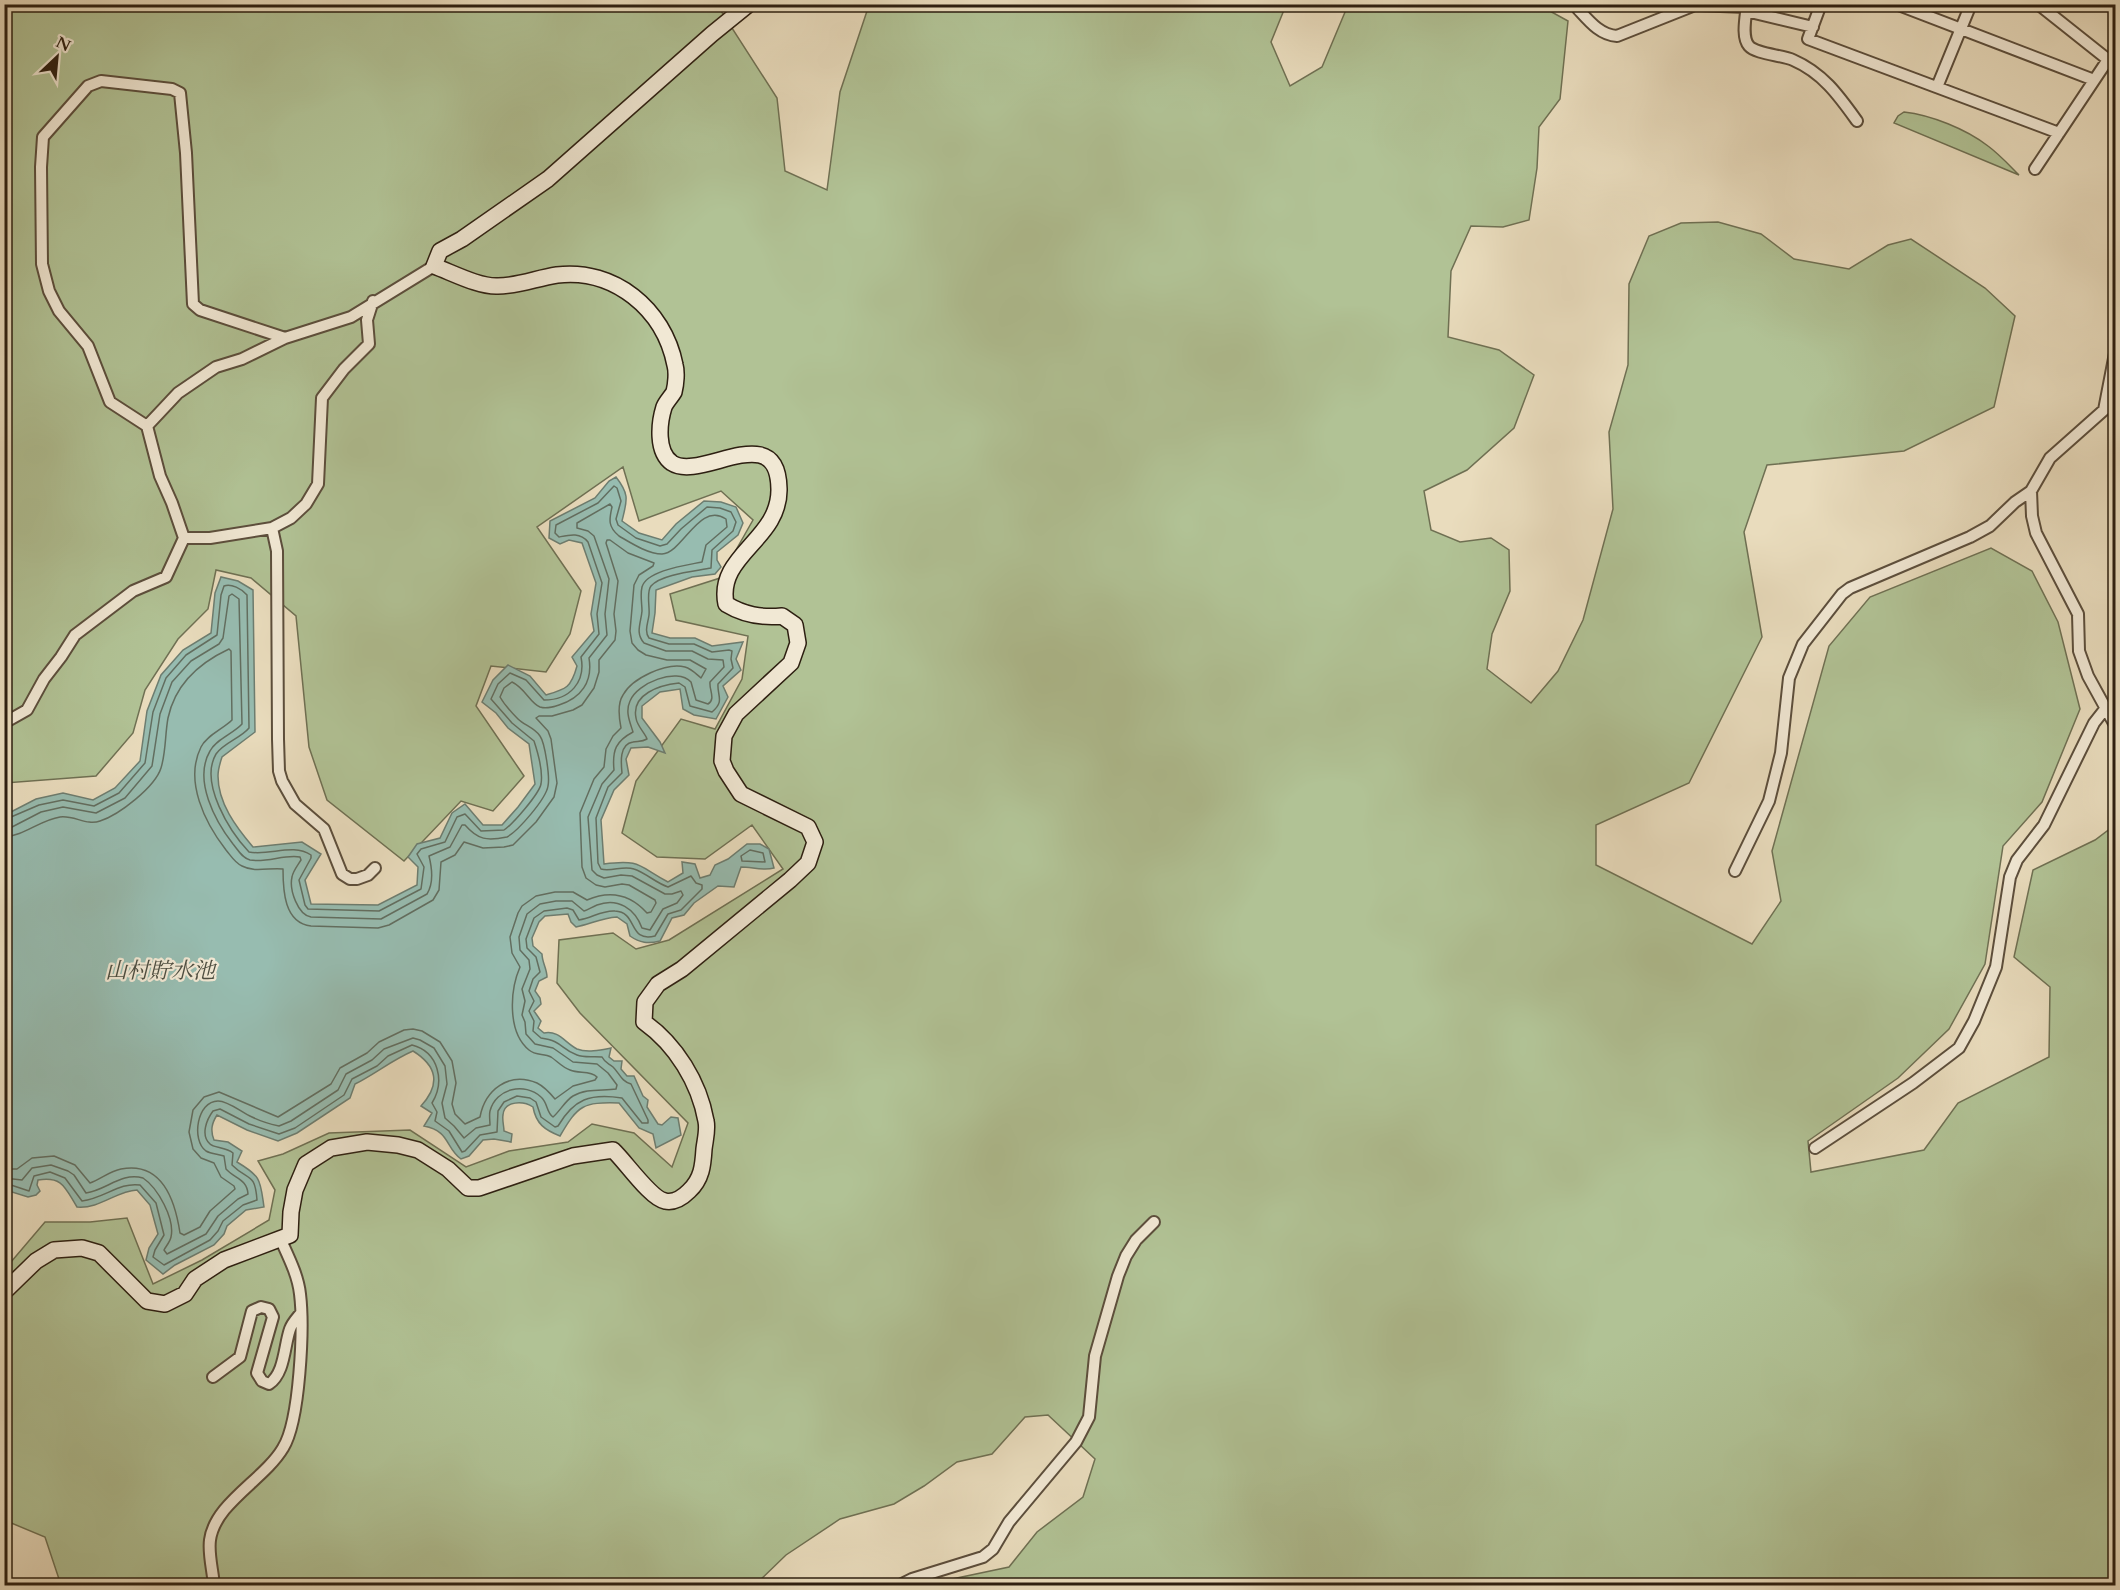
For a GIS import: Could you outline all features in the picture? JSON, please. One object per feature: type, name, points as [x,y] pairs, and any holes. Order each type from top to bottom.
[{"type":"street","points":[[147,426],[178,393],[216,367],[242,359],[285,338],[351,317],[373,301],[434,266],[440,251],[462,239],[548,179],[725,22],[749,4]]},
{"type":"street","points":[[1821,4],[1808,39],[2059,133]]},
{"type":"street","points":[[1896,4],[2094,80]]},
{"type":"street","points":[[1937,87],[1971,4]]},
{"type":"street","points":[[2035,169],[2094,80],[2111,63],[2038,4]]},
{"type":"street","points":[[1578,9],[1596,28],[1610,36],[1617,36],[1695,5],[1746,8],[1813,27]]},
{"type":"street","points":[[1746,8],[1747,44],[1753,49],[1795,60],[1808,68],[1832,86],[1857,121]]},
{"type":"street","points":[[4,723],[27,710],[44,679],[75,634],[133,591],[166,577],[184,538],[160,476],[147,426],[110,402],[88,346],[59,311],[49,291],[42,264],[43,137],[88,86],[101,81],[172,89],[180,93],[186,153],[194,304],[201,310],[285,338]]},
{"type":"street","points":[[4,1292],[36,1261],[54,1250],[82,1248],[99,1252],[147,1301],[165,1304],[186,1294],[195,1279],[224,1260],[290,1235],[295,1190],[306,1164],[331,1149],[367,1142],[398,1145],[418,1150],[448,1169],[468,1188],[479,1188],[573,1156],[613,1150],[647,1188],[665,1201],[684,1197],[696,1184],[703,1168],[707,1124],[694,1083],[674,1049],[659,1033],[644,1022],[645,1002],[658,984],[682,969],[737,925],[808,863],[815,842],[808,826],[741,794],[722,761],[724,736],[736,714],[791,663],[798,643],[795,625],[782,616],[764,617],[738,611],[726,604],[725,597],[728,577],[736,562],[761,536],[776,513],[779,490],[777,471],[767,459],[753,454],[737,455],[702,466],[672,463],[665,454],[660,439],[664,407],[674,391],[675,365],[660,326],[635,297],[618,285],[593,275],[558,275],[498,286],[476,283],[464,276],[434,266]]},
{"type":"street","points":[[184,538],[210,538],[272,528],[291,518],[306,504],[318,484],[322,398],[344,369],[369,344],[367,320],[373,301]]},
{"type":"street","points":[[1735,871],[1769,801],[1780,753],[1789,678],[1803,644],[1842,594],[1850,588],[1970,537],[1990,526],[2015,502],[2031,491],[2050,458],[2104,410],[2115,348]]},
{"type":"street","points":[[2031,491],[2032,516],[2036,532],[2078,614],[2079,651],[2088,676],[2115,727]]},
{"type":"street","points":[[272,528],[277,551],[278,739],[279,771],[282,781],[295,804],[324,829],[342,874],[350,879],[357,879],[368,875],[375,868]]},
{"type":"street","points":[[1815,1148],[1913,1083],[1959,1047],[1978,1012],[1996,967],[2013,869],[2017,860],[2044,825],[2094,723],[2105,709]]},
{"type":"street","points":[[898,1586],[912,1579],[983,1557],[993,1549],[1009,1522],[1076,1442],[1089,1418],[1095,1356],[1118,1276],[1136,1240],[1154,1222]]},
{"type":"street","points":[[214,1586],[209,1542],[213,1527],[224,1510],[270,1465],[288,1438],[300,1364],[301,1313],[300,1293],[294,1269],[280,1238]]},
{"type":"street","points":[[213,1377],[240,1357],[252,1311],[261,1307],[269,1309],[273,1317],[256,1373],[262,1381],[269,1384],[275,1380],[291,1326],[301,1313]]},
{"type":"green space","points":[[4,5],[730,5],[721,11],[777,98],[785,171],[827,190],[840,92],[869,5],[1286,5],[1271,42],[1290,86],[1322,67],[1348,5],[1539,5],[1568,21],[1560,99],[1539,127],[1537,168],[1529,220],[1503,227],[1471,226],[1451,271],[1448,337],[1499,350],[1534,375],[1514,428],[1467,470],[1424,491],[1431,530],[1460,542],[1491,538],[1509,550],[1510,591],[1492,634],[1487,669],[1531,703],[1558,671],[1583,620],[1613,509],[1609,432],[1628,365],[1629,284],[1649,236],[1681,223],[1718,222],[1761,234],[1794,259],[1849,269],[1888,245],[1911,239],[1985,288],[2015,316],[1994,407],[1904,451],[1767,465],[1744,532],[1762,637],[1689,783],[1596,825],[1596,865],[1752,944],[1781,901],[1772,851],[1829,646],[1870,597],[1991,548],[2032,571],[2058,622],[2080,709],[2042,802],[2003,846],[1985,964],[1949,1029],[1898,1078],[1808,1141],[1811,1172],[1924,1150],[1958,1103],[2049,1057],[2050,987],[2014,957],[2033,870],[2095,840],[2115,825],[2115,1585],[932,1585],[1009,1567],[1037,1532],[1083,1497],[1095,1459],[1048,1415],[1025,1417],[992,1454],[957,1462],[894,1504],[840,1519],[786,1555],[755,1585],[61,1585],[45,1537],[4,1520],[5,1269],[45,1222],[90,1222],[127,1218],[153,1284],[202,1260],[269,1220],[275,1190],[258,1161],[283,1154],[329,1133],[410,1130],[466,1167],[509,1151],[568,1142],[592,1124],[634,1133],[672,1167],[688,1123],[580,1013],[557,983],[559,940],[613,933],[636,949],[669,940],[783,869],[752,825],[705,859],[657,857],[622,833],[636,781],[681,719],[715,729],[742,679],[748,636],[676,620],[670,594],[720,578],[753,520],[721,491],[639,521],[623,467],[537,527],[581,591],[570,634],[546,672],[491,666],[476,706],[524,776],[493,811],[461,801],[404,861],[327,800],[309,747],[296,616],[251,578],[216,570],[208,609],[178,639],[145,690],[133,733],[96,776],[5,783]]},
{"type":"green space","points":[[1904,112],[1937,120],[1969,134],[1992,149],[2019,175],[1894,123]]},
{"type":"water","name":"山村貯水池","points":[[616,477],[624,489],[626,498],[622,521],[639,533],[662,540],[676,524],[704,501],[721,502],[736,507],[743,523],[738,535],[717,552],[717,560],[721,567],[715,574],[692,577],[656,590],[652,633],[670,638],[695,638],[712,646],[743,642],[736,659],[741,670],[723,686],[728,697],[716,719],[694,715],[683,709],[680,689],[660,692],[642,706],[642,718],[660,742],[665,753],[648,747],[631,748],[626,759],[629,775],[614,790],[601,820],[604,864],[633,863],[668,882],[683,873],[682,862],[695,864],[700,878],[710,875],[715,865],[728,859],[747,844],[760,844],[769,849],[774,868],[741,867],[734,887],[718,886],[694,903],[684,915],[672,918],[660,941],[656,942],[648,943],[630,936],[627,924],[617,917],[576,927],[568,914],[545,916],[539,922],[532,938],[533,946],[542,954],[547,977],[539,981],[535,991],[541,1004],[534,1011],[541,1021],[538,1028],[544,1033],[558,1035],[577,1049],[590,1051],[611,1048],[609,1057],[614,1061],[622,1061],[621,1069],[627,1076],[634,1076],[643,1096],[648,1100],[647,1107],[658,1124],[662,1125],[671,1117],[678,1118],[681,1135],[656,1148],[653,1134],[639,1128],[619,1103],[597,1103],[577,1112],[560,1136],[542,1126],[536,1118],[533,1107],[515,1103],[504,1110],[503,1117],[504,1131],[512,1134],[511,1142],[483,1140],[469,1156],[461,1159],[443,1135],[424,1126],[432,1113],[421,1106],[432,1090],[434,1076],[427,1063],[413,1051],[355,1084],[350,1098],[297,1133],[278,1141],[247,1130],[217,1115],[212,1127],[214,1140],[228,1142],[242,1151],[237,1162],[258,1180],[264,1207],[246,1210],[227,1226],[224,1234],[214,1245],[175,1265],[163,1274],[146,1260],[149,1248],[158,1234],[150,1205],[137,1190],[122,1193],[101,1203],[85,1207],[77,1207],[66,1189],[53,1180],[38,1180],[37,1185],[40,1191],[36,1195],[28,1197],[9,1191],[5,1194],[5,815],[36,799],[63,793],[93,800],[115,788],[140,761],[147,711],[161,675],[183,650],[211,633],[215,593],[221,577],[238,581],[253,590],[255,732],[222,757],[218,774],[221,796],[234,823],[253,847],[302,842],[321,854],[305,880],[311,904],[378,905],[417,885],[418,867],[408,857],[417,844],[440,838],[452,813],[465,804],[483,825],[502,825],[535,784],[529,744],[508,728],[496,713],[482,702],[493,680],[508,665],[530,676],[546,695],[563,689],[570,683],[577,666],[572,657],[594,631],[591,614],[596,583],[582,543],[569,540],[560,544],[549,538],[550,521],[595,498],[609,481]]}]
